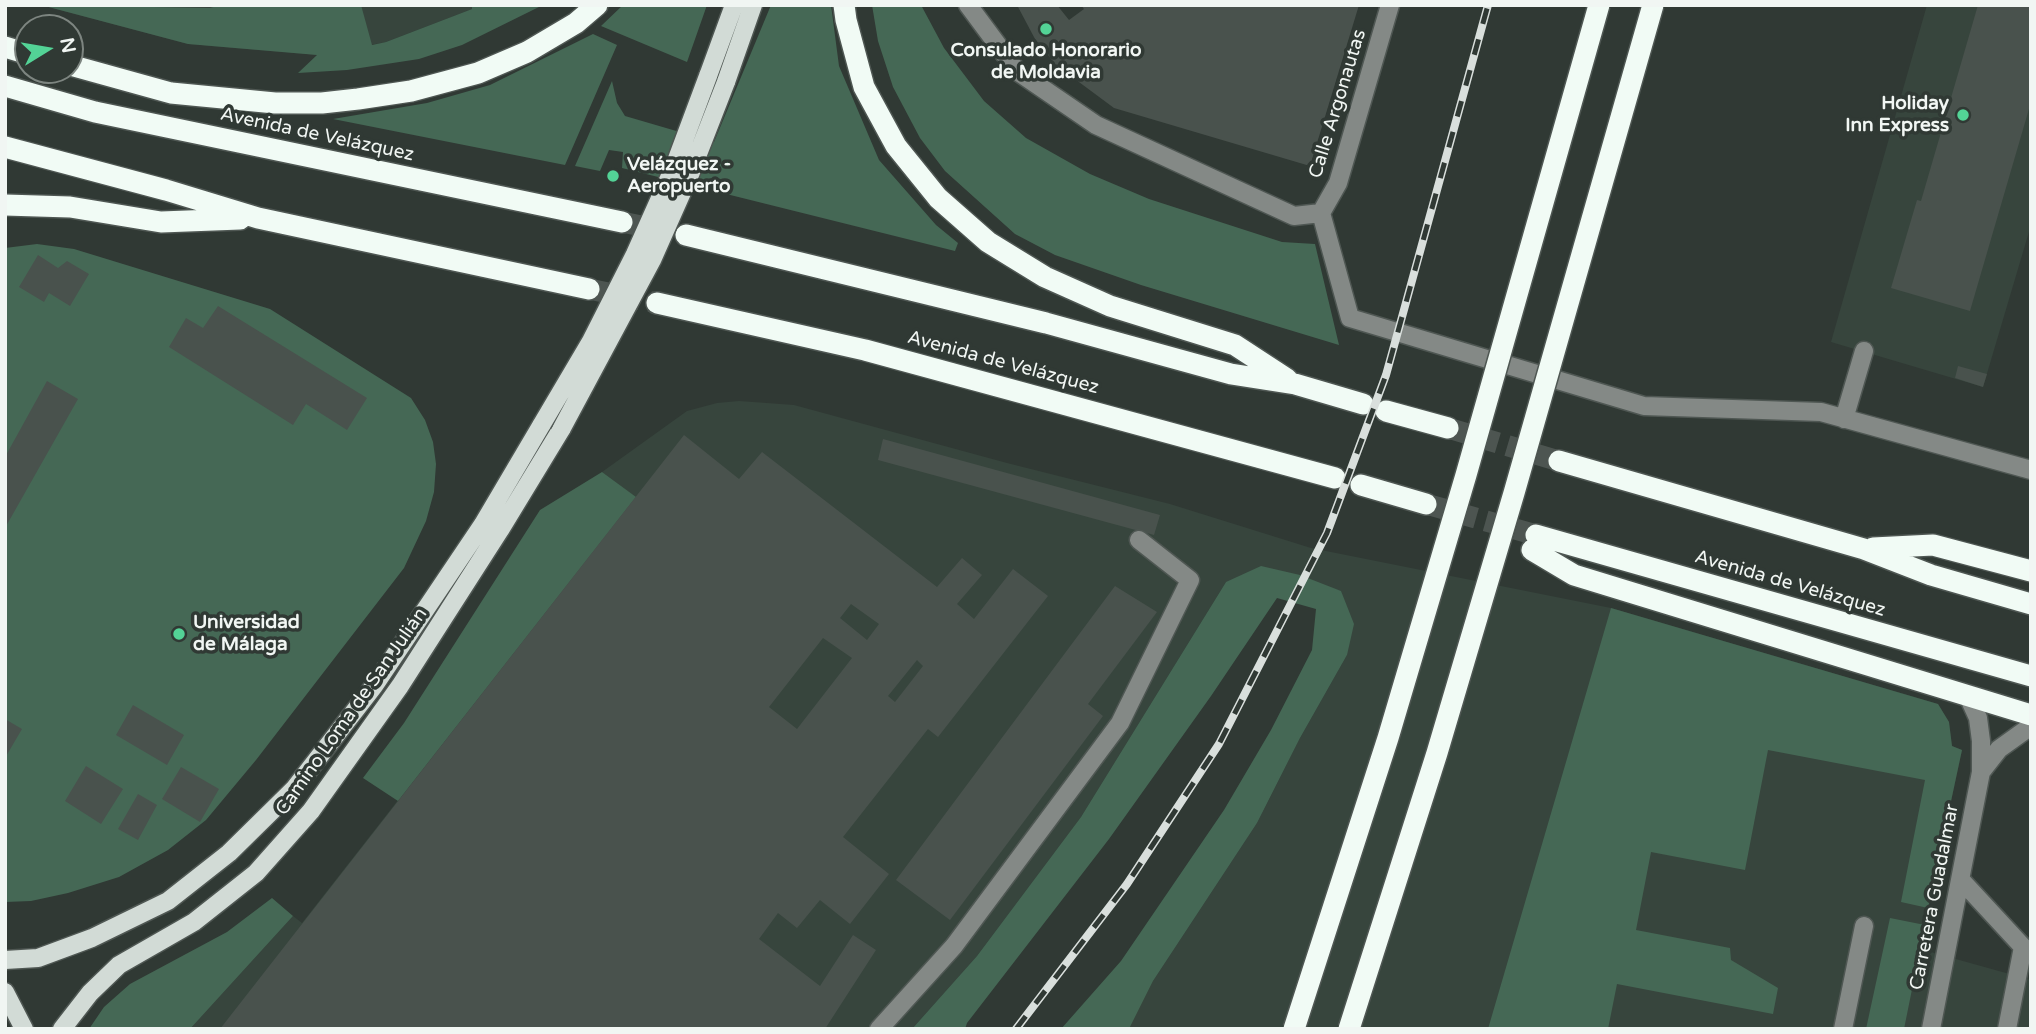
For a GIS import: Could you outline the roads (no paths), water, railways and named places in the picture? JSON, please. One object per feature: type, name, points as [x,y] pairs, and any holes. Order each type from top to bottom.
[{"type":"highway","points":[[84,69],[172,93],[275,103],[322,103],[358,99],[411,91],[478,73],[527,52],[576,23],[597,5]]},
{"type":"highway","points":[[844,5],[864,87],[897,146],[938,198],[988,242],[1045,277],[1110,306],[1235,345],[1294,384]]},
{"type":"highway","points":[[1293,1029],[1388,738],[1599,5]]},
{"type":"highway","points":[[1349,1029],[1433,767],[1503,532],[1653,5]]},
{"type":"highway","name":"Avenida de Velázquez","points":[[5,86],[95,112],[622,222]]},
{"type":"highway","points":[[5,148],[166,190],[257,218],[589,289]]},
{"type":"highway","points":[[5,205],[70,207],[161,222],[257,218]]},
{"type":"highway","points":[[686,235],[1046,323],[1231,374],[1294,384],[1363,404]]},
{"type":"highway","name":"Avenida de Velázquez","points":[[657,303],[865,350],[1335,478]]},
{"type":"highway","points":[[1386,411],[1448,428]]},
{"type":"highway","points":[[1559,461],[1864,549],[1931,575],[2031,604]]},
{"type":"highway","points":[[1361,485],[1426,504]]},
{"type":"highway","name":"Avenida de Velázquez","points":[[1968,696],[1574,575],[1534,542],[2031,676]]},
{"type":"highway","points":[[1864,549],[1933,545],[2031,571]]},
{"type":"highway","points":[[1968,696],[2031,715]]},
{"type":"main road","name":"Camino Loma de San Julián","points":[[5,960],[38,958],[92,938],[168,901],[229,853],[294,789],[374,685],[483,524],[591,341],[635,254],[674,167],[734,5]]},
{"type":"main road","name":"Camino Loma de San Julián","points":[[62,1029],[90,993],[119,965],[194,922],[256,873],[312,811],[400,686],[562,428],[652,260],[691,172],[754,5]]},
{"type":"main road","points":[[5,992],[24,1029]]},
{"type":"street","points":[[968,5],[1017,71],[1096,125],[1294,216],[1321,213],[1350,318],[1644,406],[1821,412],[2031,470]]},
{"type":"street","name":"Calle Argonautas","points":[[1321,213],[1338,183],[1390,5]]},
{"type":"street","points":[[1844,419],[1864,351]]},
{"type":"street","points":[[879,1029],[954,946],[1120,723],[1190,580],[1139,541]]},
{"type":"street","name":"Carretera Guadalmar","points":[[1931,1029],[1980,772],[1981,741],[1978,718],[1968,696]]},
{"type":"street","points":[[1980,772],[1999,749],[2031,726]]},
{"type":"street","points":[[1961,880],[2027,948],[2007,1029]]},
{"type":"street","points":[[1843,1029],[1864,926]]},
{"type":"tunnel","points":[[622,222],[686,235]]},
{"type":"tunnel","points":[[589,289],[657,303]]},
{"type":"tunnel","points":[[1448,428],[1559,461]]},
{"type":"tunnel","points":[[1426,504],[1536,535]]},
{"type":"railway","points":[[1016,1029],[1127,884],[1219,744],[1327,533],[1386,375],[1488,5]]},
{"type":"place","name":"Consulado Honorario de Moldavia","points":[[1046,29]]},
{"type":"place","name":"Holiday Inn Express","points":[[1963,115]]},
{"type":"place","name":"Velázquez - Aeropuerto","points":[[613,176]]},
{"type":"place","name":"Universidad de Málaga","points":[[179,634]]}]
